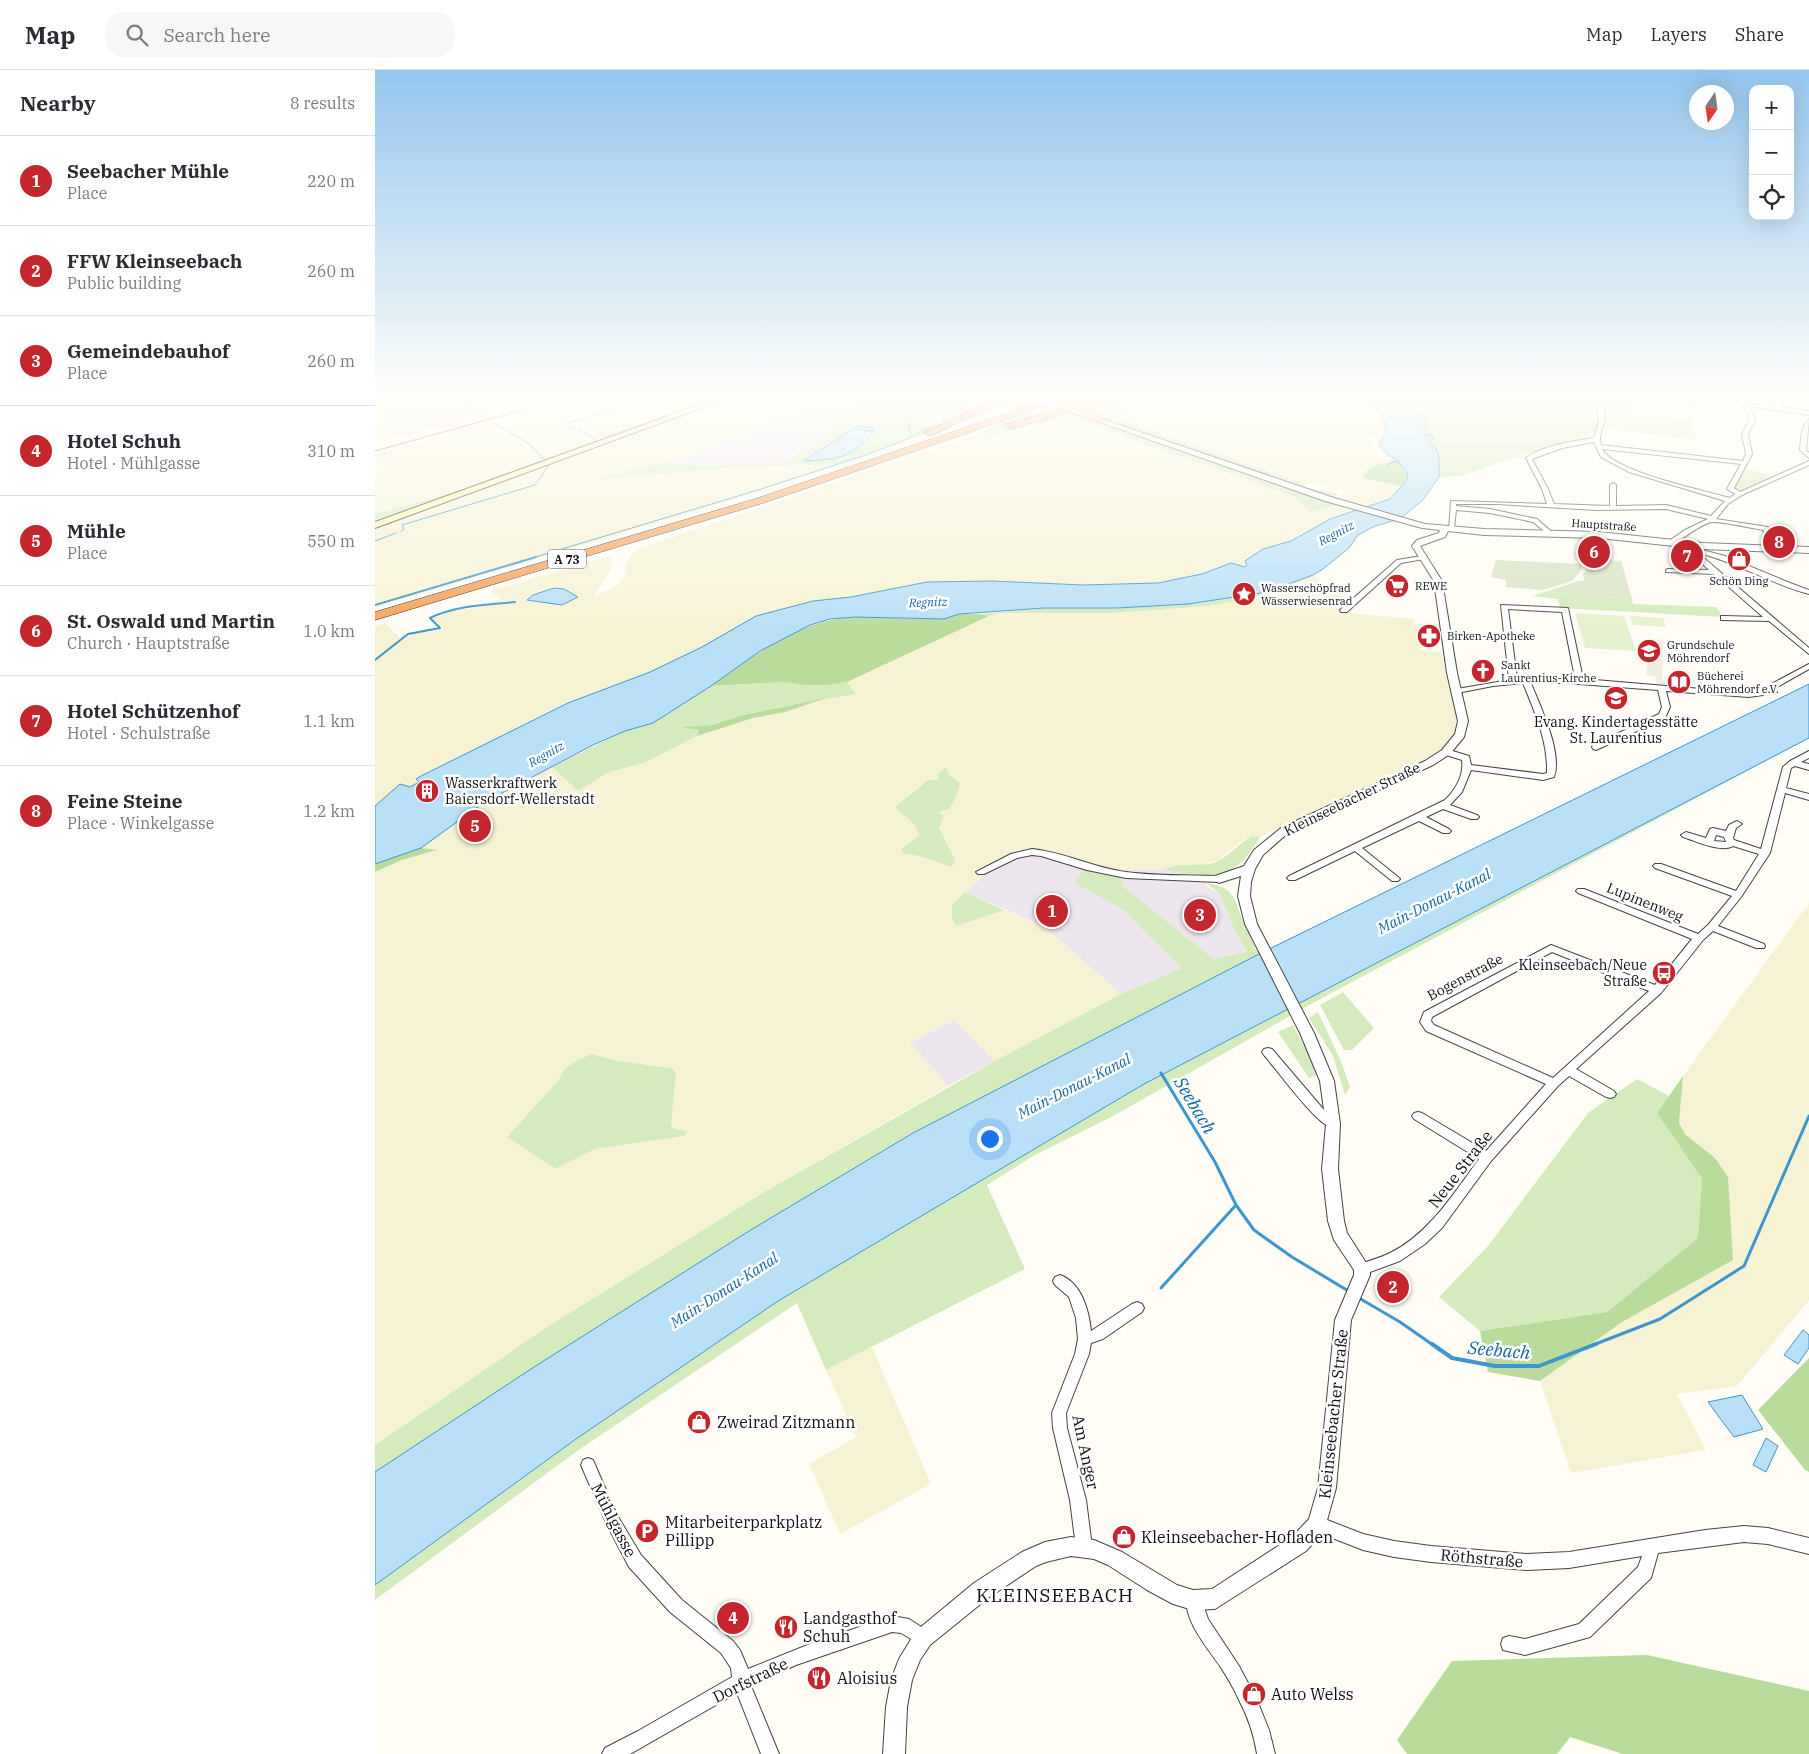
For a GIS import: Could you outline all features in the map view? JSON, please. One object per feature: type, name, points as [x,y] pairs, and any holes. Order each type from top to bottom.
[{"type":"highway","name":"A 73","points":[[375,611],[665,525],[826,474]]},
{"type":"highway","name":"A 73","points":[[375,616],[668,529],[841,474]]},
{"type":"main road","points":[[375,525],[517,474]]},
{"type":"street","name":"Hauptstraße","points":[[1254,474],[1398,520],[1448,529],[1501,533],[1599,535],[1671,542],[1687,547],[1809,550]]},
{"type":"street","points":[[1537,474],[1551,505]]},
{"type":"street","points":[[1642,474],[1730,500]]},
{"type":"street","points":[[1739,474],[1731,489],[1740,494]]},
{"type":"street","points":[[1671,542],[1687,530],[1712,519],[1730,500],[1740,494],[1785,474]]},
{"type":"street","points":[[1613,485],[1613,508]]},
{"type":"street","points":[[1344,610],[1399,561],[1422,558],[1417,549],[1418,544],[1439,536],[1448,529],[1454,508],[1453,503],[1455,502],[1613,508],[1666,507],[1712,519],[1766,528],[1775,548]]},
{"type":"street","points":[[1454,508],[1490,511],[1535,520],[1551,534]]},
{"type":"street","points":[[1687,547],[1713,572],[1809,652]]},
{"type":"street","points":[[1687,547],[1723,557],[1787,585],[1809,592]]},
{"type":"street","name":"Kleinseebacher Straße","points":[[893,1754],[897,1698],[903,1671],[912,1653],[923,1638],[1024,1562],[1047,1552],[1085,1547],[1116,1558],[1169,1592],[1193,1601],[1215,1599],[1299,1544],[1317,1524],[1327,1488],[1339,1350],[1347,1307],[1361,1275],[1340,1235],[1335,1221],[1331,1197],[1330,1169],[1333,1124],[1327,1081],[1301,1023],[1251,924],[1244,896],[1245,882],[1249,869],[1258,853],[1285,830],[1429,762],[1446,752],[1463,728],[1452,673],[1438,581],[1422,558]]},
{"type":"street","points":[[1668,571],[1713,572]]},
{"type":"street","points":[[1513,681],[1504,606],[1565,610],[1579,681]]},
{"type":"street","points":[[1724,618],[1768,619]]},
{"type":"street","points":[[1457,691],[1479,685],[1526,680],[1579,681],[1753,694],[1809,666]]},
{"type":"street","points":[[1468,767],[1543,777],[1551,775],[1550,753],[1545,732],[1526,680]]},
{"type":"street","points":[[1596,746],[1662,716],[1666,707],[1661,688]]},
{"type":"street","points":[[1292,878],[1443,806],[1454,798],[1468,767],[1466,758],[1446,752]]},
{"type":"street","points":[[1793,763],[1809,754]]},
{"type":"street","points":[[1793,763],[1809,767]]},
{"type":"street","name":"Neue Straße","points":[[1361,1275],[1395,1257],[1420,1240],[1437,1224],[1487,1158],[1554,1083],[1570,1071],[1657,990],[1699,938],[1712,927],[1738,895],[1765,853],[1787,767],[1793,763]]},
{"type":"street","points":[[1781,790],[1809,797]]},
{"type":"street","points":[[1443,806],[1474,817]]},
{"type":"street","points":[[1419,817],[1446,831]]},
{"type":"street","points":[[1686,835],[1721,845],[1729,845],[1732,827],[1737,824]]},
{"type":"street","points":[[1730,839],[1765,853]]},
{"type":"street","points":[[1356,847],[1395,879]]},
{"type":"street","points":[[981,872],[1013,856],[1033,852],[1087,867],[1126,875],[1219,879],[1249,869]]},
{"type":"street","points":[[1658,866],[1738,895]]},
{"type":"street","points":[[1219,879],[1232,886],[1244,896]]},
{"type":"street","name":"Lupinenweg","points":[[1581,891],[1699,938]]},
{"type":"street","points":[[1712,927],[1760,946]]},
{"type":"street","name":"Bogenstraße","points":[[1554,1083],[1430,1028],[1425,1022],[1425,1018],[1551,948],[1657,990]]},
{"type":"street","points":[[1268,1052],[1320,1113],[1333,1124]]},
{"type":"street","points":[[1570,1071],[1610,1094]]},
{"type":"street","points":[[1418,1116],[1487,1158]]},
{"type":"street","name":"Am Anger","points":[[1060,1281],[1075,1294],[1083,1318],[1085,1339],[1059,1413],[1060,1428],[1078,1500],[1085,1547]]},
{"type":"street","points":[[1085,1339],[1098,1336],[1137,1308]]},
{"type":"street","name":"Mühlgasse","points":[[588,1465],[611,1520],[635,1561],[676,1606],[734,1656],[739,1667],[741,1682],[770,1754]]},
{"type":"street","name":"Röthstraße","points":[[1317,1524],[1363,1542],[1394,1549],[1527,1562],[1569,1560],[1705,1538],[1744,1534],[1768,1536],[1809,1546]]},
{"type":"street","points":[[1509,1644],[1525,1647],[1584,1631],[1645,1572],[1652,1548]]},
{"type":"street","points":[[1193,1601],[1195,1612],[1229,1664],[1243,1691],[1256,1719],[1266,1754]]},
{"type":"street","name":"Dorfstraße","points":[[611,1754],[642,1739],[741,1682],[817,1649],[893,1624],[903,1625],[923,1638]]},
{"type":"shaded area","points":[[375,474],[504,474],[456,491],[375,514]]},
{"type":"shaded area","points":[[522,474],[617,474],[597,479],[661,474],[809,474],[776,484],[769,489],[698,511],[375,607],[375,527]]},
{"type":"shaded area","points":[[860,474],[1231,474],[1291,495],[1296,501],[1335,499],[1345,491],[1302,482],[1277,474],[1373,474],[1367,479],[1401,486],[1390,499],[1330,519],[1280,545],[1245,567],[1231,563],[1202,574],[1158,583],[1083,585],[992,581],[927,582],[851,597],[813,601],[702,647],[650,672],[568,703],[421,776],[419,782],[410,787],[400,785],[375,806],[375,626],[385,623],[401,639],[419,632],[433,632],[443,628],[432,619],[454,610],[482,607],[501,598],[490,591],[609,556],[613,562],[610,564],[612,568],[593,598],[618,584],[626,574],[625,567],[633,552],[641,548]]},
{"type":"shaded area","points":[[1573,535],[1585,536],[1584,543],[1592,544],[1593,540],[1600,541],[1601,546],[1609,547],[1610,558],[1595,556],[1596,554],[1607,555],[1607,552],[1593,550],[1593,546],[1578,544],[1578,541],[1574,541]]},
{"type":"shaded area","points":[[1314,576],[1350,602],[1340,612],[1414,619],[1421,650],[1441,652],[1448,685],[1453,695],[1459,721],[1455,734],[1441,750],[1426,761],[1260,837],[1252,836],[1240,842],[1217,861],[1199,865],[1170,867],[1164,870],[1118,870],[1087,865],[1037,851],[1017,851],[986,867],[981,878],[952,906],[956,926],[1004,910],[1043,926],[1121,994],[995,1061],[955,1020],[910,1042],[948,1086],[766,1191],[547,1327],[375,1445],[375,872],[402,860],[436,851],[421,848],[483,803],[552,767],[578,791],[609,772],[644,763],[707,731],[826,698],[856,694],[847,682],[989,616],[1001,613],[1047,613],[1240,599],[1264,595]],"holes":[[[939,777],[939,828],[952,867],[920,855],[902,853],[901,849],[919,836],[917,826],[910,819],[906,797],[928,780],[935,781]],[[592,1054],[619,1061],[661,1066],[676,1073],[671,1125],[675,1129],[686,1131],[686,1136],[595,1149],[555,1169],[507,1137],[558,1081]]]},
{"type":"shaded area","points":[[1651,639],[1663,640],[1662,680],[1665,681],[1666,686],[1657,685],[1655,676],[1647,675],[1645,672],[1647,670],[1645,648],[1642,648],[1642,643],[1646,643],[1644,641],[1651,641]]},
{"type":"shaded area","points":[[1017,851],[1037,851],[1087,865],[1076,883],[1125,911],[1183,968],[1121,994],[1043,926],[965,892],[981,878],[986,867]]},
{"type":"shaded area","points":[[1118,870],[1164,870],[1201,875],[1208,887],[1220,894],[1236,934],[1247,953],[1214,959],[1125,888]]},
{"type":"shaded area","points":[[1809,903],[1809,1300],[1737,1386],[1677,1394],[1706,1450],[1571,1473],[1540,1381],[1622,1322],[1715,1158],[1685,1134],[1679,1123],[1683,1076]]},
{"type":"shaded area","points":[[955,1020],[995,1061],[948,1086],[909,1042]]},
{"type":"shaded area","points":[[872,1347],[931,1484],[840,1534],[809,1464],[856,1437],[826,1370]]},
{"type":"green space","points":[[617,474],[665,474],[593,480]]},
{"type":"green space","points":[[1230,474],[1276,474],[1306,484],[1304,487],[1337,492],[1338,494],[1332,497],[1337,504],[1311,512],[1291,495]]},
{"type":"green space","points":[[1365,474],[1405,474],[1408,479],[1401,486],[1363,478]]},
{"type":"green space","points":[[1439,474],[1468,474],[1461,476],[1439,477]]},
{"type":"green space","points":[[1742,474],[1763,474],[1772,476],[1739,491],[1734,489]]},
{"type":"green space","points":[[456,491],[459,497],[375,527],[375,514]]},
{"type":"green space","points":[[1583,558],[1621,561],[1632,599],[1548,591],[1578,581],[1584,581],[1583,573],[1586,571]]},
{"type":"green space","points":[[1496,560],[1581,564],[1582,569],[1572,581],[1543,590],[1506,587],[1506,580],[1491,577]]},
{"type":"green space","points":[[1313,575],[1264,595],[1209,606],[1111,613],[1001,613],[989,616],[979,614],[1044,608],[1117,608],[1188,604],[1267,592]]},
{"type":"green space","points":[[1548,591],[1632,599],[1633,604],[1716,607],[1723,617],[1560,608],[1558,599],[1532,596]]},
{"type":"green space","points":[[1575,613],[1624,616],[1636,651],[1585,648]]},
{"type":"green space","points":[[959,614],[989,616],[847,682],[826,685],[784,682],[711,686],[779,640],[817,624],[836,619],[857,617],[921,619]]},
{"type":"green space","points":[[1630,616],[1663,618],[1666,627],[1633,625]]},
{"type":"green space","points":[[784,682],[831,684],[847,682],[856,694],[743,715],[712,725],[683,727],[699,730],[697,736],[644,763],[609,772],[578,791],[552,767],[625,731],[653,723],[711,686]]},
{"type":"green space","points":[[826,698],[785,712],[753,718],[697,736],[699,730],[680,727],[712,725],[743,715]]},
{"type":"green space","points":[[1809,738],[1313,1003],[1113,1116],[1035,1155],[987,1185],[1025,1269],[826,1370],[797,1303],[580,1449],[375,1600],[375,1585],[576,1439],[778,1301],[1144,1084]]},
{"type":"green space","points":[[946,767],[950,776],[960,783],[956,797],[949,809],[939,812],[944,816],[939,828],[955,860],[952,867],[920,856],[902,853],[901,849],[919,836],[918,830],[913,823],[895,807],[928,780],[939,778],[938,774]]},
{"type":"green space","points":[[1252,836],[1260,837],[1250,852],[1240,863],[1220,874],[1209,875],[1164,870],[1176,866],[1203,865],[1216,862]]},
{"type":"green space","points":[[421,848],[437,850],[402,860],[375,872],[375,864]]},
{"type":"green space","points":[[1087,865],[1118,870],[1125,888],[1214,959],[1247,952],[1236,934],[1220,894],[1206,883],[1222,887],[1235,900],[1256,950],[1261,953],[913,1133],[749,1231],[375,1472],[375,1445],[547,1327],[766,1191],[995,1061],[1121,994],[1182,968],[1125,911],[1075,883]]},
{"type":"green space","points":[[965,892],[1004,910],[956,926],[952,917],[952,906]]},
{"type":"green space","points":[[1343,992],[1374,1028],[1352,1050],[1344,1050],[1320,1005]]},
{"type":"green space","points":[[1318,1012],[1341,1061],[1350,1087],[1345,1095],[1333,1056],[1309,1018]]},
{"type":"green space","points":[[1293,1025],[1311,1059],[1316,1076],[1309,1078],[1278,1032]]},
{"type":"green space","points":[[592,1054],[619,1061],[671,1068],[676,1073],[671,1125],[675,1129],[687,1131],[685,1136],[595,1149],[555,1169],[507,1137],[558,1081],[564,1070],[576,1061]]},
{"type":"green space","points":[[1683,1076],[1679,1123],[1685,1134],[1715,1158],[1728,1177],[1733,1260],[1622,1322],[1540,1381],[1488,1372],[1480,1331],[1607,1312],[1698,1238],[1702,1179],[1657,1113]]},
{"type":"green space","points":[[1637,1079],[1669,1096],[1657,1113],[1702,1179],[1698,1238],[1607,1312],[1480,1331],[1439,1297],[1488,1246],[1588,1113]]},
{"type":"green space","points":[[1809,1358],[1809,1472],[1805,1470],[1758,1410]]},
{"type":"green space","points":[[1647,1655],[1809,1691],[1809,1754],[1623,1754],[1570,1737],[1557,1754],[1407,1754],[1397,1740],[1452,1661]]},
{"type":"water","name":"Regnitz","points":[[1406,474],[1439,474],[1439,477],[1423,500],[1400,519],[1375,526],[1358,535],[1349,548],[1313,575],[1267,592],[1188,604],[1117,608],[1044,608],[959,614],[944,619],[855,617],[830,619],[810,625],[760,651],[711,686],[653,723],[625,731],[593,745],[483,803],[421,848],[375,864],[375,806],[400,784],[410,787],[419,782],[416,779],[421,776],[568,703],[650,672],[702,647],[756,616],[813,601],[851,597],[927,582],[992,581],[1083,585],[1158,583],[1202,574],[1231,563],[1245,567],[1247,565],[1245,561],[1263,549],[1291,541],[1330,519],[1390,499],[1408,479]]},
{"type":"water","points":[[554,588],[564,589],[578,597],[562,605],[527,600],[533,595]]},
{"type":"water","name":"Main-Donau-Kanal","points":[[1809,684],[1809,738],[1144,1084],[778,1301],[576,1439],[375,1585],[375,1472],[534,1367],[749,1231],[913,1133],[1261,953]]},
{"type":"water","points":[[1803,1330],[1809,1335],[1809,1348],[1798,1364],[1784,1355]]},
{"type":"water","points":[[1742,1395],[1763,1429],[1734,1437],[1708,1402]]},
{"type":"water","points":[[1766,1438],[1778,1446],[1766,1472],[1753,1465]]},
{"type":"waterway","points":[[463,490],[508,474]]},
{"type":"waterway","points":[[401,531],[404,529],[402,525],[535,485],[543,474]]},
{"type":"waterway","points":[[532,558],[809,474]]},
{"type":"waterway","points":[[375,541],[396,533]]},
{"type":"waterway","points":[[375,605],[536,557]]},
{"type":"waterway","points":[[375,660],[408,634],[440,628],[430,618],[451,610],[472,606],[515,602]]},
{"type":"waterway","name":"Seebach","points":[[1161,1073],[1215,1162],[1236,1205]]},
{"type":"waterway","name":"Seebach","points":[[1593,1345],[1660,1319],[1744,1266],[1809,1116]]},
{"type":"waterway","points":[[1161,1288],[1236,1205]]},
{"type":"waterway","name":"Seebach","points":[[1236,1205],[1254,1230],[1292,1257],[1350,1292]]},
{"type":"waterway","name":"Seebach","points":[[1359,1298],[1400,1322],[1433,1345]]},
{"type":"waterway","name":"Seebach","points":[[1432,1344],[1452,1358],[1495,1366],[1539,1366],[1596,1344]]},
{"type":"place","name":"Feine Steine","points":[[1779,542]]},
{"type":"place","name":"St. Oswald und Martin","points":[[1594,552]]},
{"type":"place","name":"Hotel Schützenhof","points":[[1687,556]]},
{"type":"place","name":"Schön Ding","points":[[1739,559]]},
{"type":"place","name":"REWE","points":[[1397,586]]},
{"type":"place","name":"Wasserschöpfrad Wässerwiesenrad","points":[[1244,594]]},
{"type":"place","name":"Birken-Apotheke","points":[[1429,636]]},
{"type":"place","name":"Grundschule Möhrendorf","points":[[1649,651]]},
{"type":"place","name":"Sankt Laurentius-Kirche","points":[[1483,671]]},
{"type":"place","name":"Bücherei Möhrendorf e.V.","points":[[1679,682]]},
{"type":"place","name":"Evang. Kindertagesstätte St. Laurentius","points":[[1616,698]]},
{"type":"place","name":"Wasserkraftwerk Baiersdorf-Wellerstadt","points":[[427,791]]},
{"type":"place","name":"Mühle","points":[[475,826]]},
{"type":"place","name":"Seebacher Mühle","points":[[1052,911]]},
{"type":"place","name":"Gemeindebauhof","points":[[1200,915]]},
{"type":"place","name":"Kleinseebach/Neue Straße","points":[[1664,973]]},
{"type":"place","name":"FFW Kleinseebach","points":[[1393,1287]]},
{"type":"place","name":"Zweirad Zitzmann","points":[[699,1422]]},
{"type":"place","name":"Mitarbeiterparkplatz Pillipp","points":[[647,1531]]},
{"type":"place","name":"Kleinseebacher-Hofladen","points":[[1124,1537]]},
{"type":"place","name":"Hotel Schuh","points":[[733,1618]]},
{"type":"place","name":"Landgasthof Schuh","points":[[786,1627]]},
{"type":"place","name":"Aloisius","points":[[819,1678]]},
{"type":"place","name":"Auto Welss","points":[[1254,1694]]},
{"type":"district","name":"KLEINSEEBACH","points":[[1055,1595]]}]
